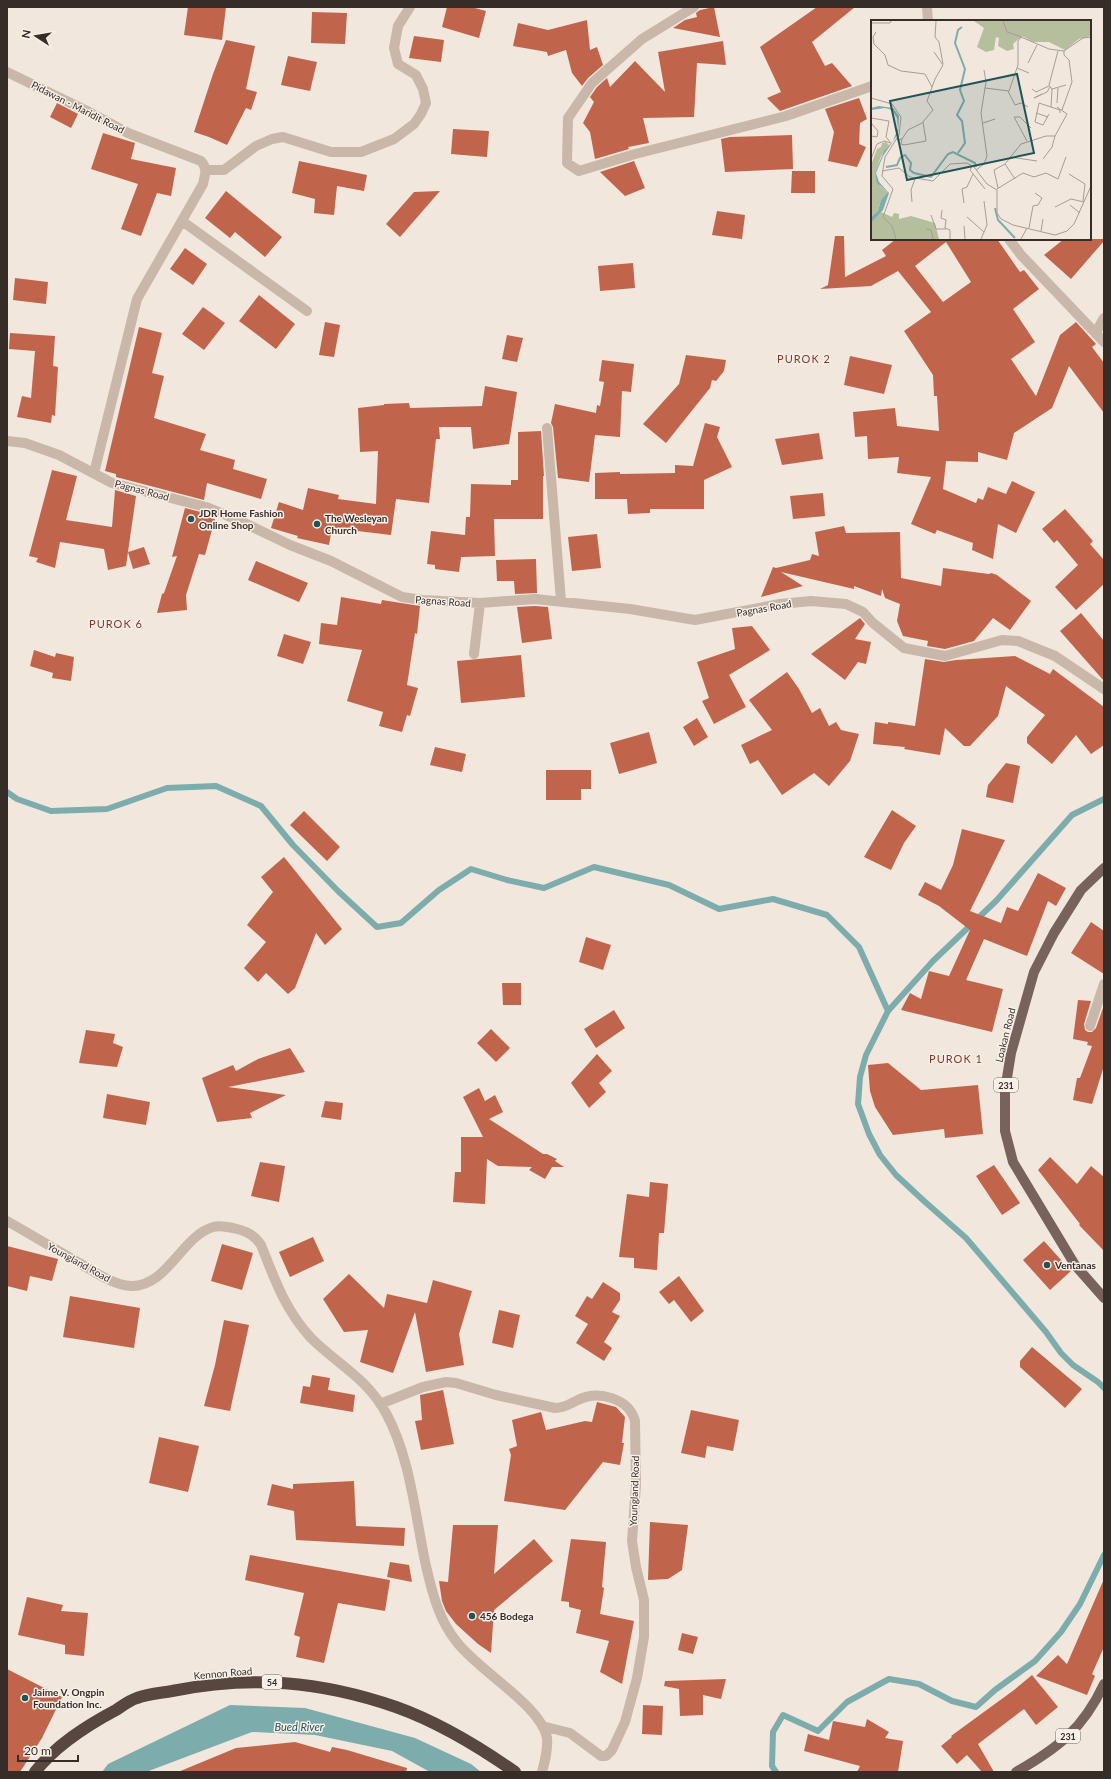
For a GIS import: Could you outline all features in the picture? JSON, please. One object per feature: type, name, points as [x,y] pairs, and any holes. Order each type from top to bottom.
[{"type":"highway","name":"Kennon Road","points":[[35,1772],[42,1763],[84,1728],[136,1698],[191,1687],[245,1681],[300,1683],[342,1691],[396,1707],[441,1727],[484,1750],[515,1772]]},
{"type":"main road","name":"Loakan Road","points":[[1104,869],[1081,890],[1054,933],[1034,972],[1011,1053],[1005,1097],[1005,1130],[1013,1162],[1075,1265],[1104,1298]]},
{"type":"main road","name":"231","points":[[1016,1772],[1060,1743],[1080,1724],[1104,1684]]},
{"type":"street","points":[[94,473],[137,299],[203,184],[207,170],[224,170],[247,152],[272,139],[282,137],[332,152],[361,152],[394,139],[409,128],[421,114],[426,102],[423,89],[416,75],[398,64],[394,48],[398,26],[410,7]]},
{"type":"street","points":[[694,7],[642,39],[592,83],[568,118],[567,163],[579,171],[635,154],[786,116],[871,86]]},
{"type":"street","points":[[927,7],[928,20]]},
{"type":"street","name":"Pidawan - Maridit Road","points":[[7,72],[149,142],[201,161],[207,170]]},
{"type":"street","points":[[182,221],[307,311]]},
{"type":"street","points":[[1010,240],[1020,255],[1104,342]]},
{"type":"street","points":[[1096,332],[1104,318]]},
{"type":"street","points":[[547,428],[560,601]]},
{"type":"street","name":"Pagnas Road","points":[[7,441],[25,443],[46,450],[112,483],[206,507],[236,519],[290,545],[331,561],[402,597],[422,600],[480,603],[535,599],[630,608],[695,620],[780,604],[811,601],[846,604],[863,612],[873,623],[904,648],[945,656],[1002,640],[1018,641],[1055,656],[1104,689]]},
{"type":"street","points":[[474,654],[480,603]]},
{"type":"street","points":[[1090,1026],[1104,984]]},
{"type":"street","name":"Youngland Road","points":[[7,1221],[104,1277],[130,1286],[141,1285],[155,1278],[166,1269],[202,1232],[213,1227],[226,1226],[248,1232],[256,1238],[261,1245],[280,1295],[300,1325],[312,1339],[358,1377],[380,1404],[395,1435],[405,1464],[433,1594],[443,1620],[456,1642],[479,1666],[533,1713],[542,1726],[546,1737],[547,1749],[542,1772]]},
{"type":"street","name":"Youngland Road","points":[[380,1404],[423,1387],[446,1382],[456,1383],[511,1399],[555,1408],[563,1408],[577,1400],[598,1396],[623,1403],[633,1414],[635,1421],[636,1485],[632,1541],[636,1567],[644,1600],[644,1637],[637,1678],[625,1722],[612,1750],[606,1756],[601,1756],[570,1733],[542,1726]]},
{"type":"water","name":"Bued River","points":[[230,1705],[305,1708],[415,1738],[471,1764],[481,1772],[430,1772],[392,1751],[315,1735],[252,1732],[146,1772],[102,1772],[108,1764]]},
{"type":"building","points":[[188,7],[226,7],[222,40],[184,35]]},
{"type":"building","points":[[447,7],[471,7],[486,11],[479,38],[442,27]]},
{"type":"building","points":[[714,7],[720,37],[673,28],[685,20],[697,17],[696,13],[700,10]]},
{"type":"building","points":[[817,7],[855,7],[812,42],[825,66],[832,63],[852,86],[780,111],[767,98],[781,92],[760,47]]},
{"type":"building","points":[[312,12],[347,13],[345,44],[311,43]]},
{"type":"building","points":[[587,20],[590,50],[597,47],[603,65],[588,78],[582,86],[572,73],[566,50],[548,56],[547,52],[513,46],[518,23],[548,30]]},
{"type":"building","points":[[414,36],[444,40],[441,62],[409,58]]},
{"type":"building","points":[[226,40],[255,46],[246,89],[257,92],[251,110],[246,108],[227,145],[194,132]]},
{"type":"building","points":[[723,41],[726,65],[697,63],[694,117],[643,118],[649,143],[628,147],[629,149],[595,159],[590,132],[583,123],[594,102],[590,97],[597,87],[607,78],[610,87],[635,61],[665,92],[658,52]]},
{"type":"building","points":[[288,56],[317,62],[310,91],[281,85]]},
{"type":"building","points":[[859,98],[867,119],[860,123],[859,144],[866,147],[857,167],[828,161],[834,132],[825,109]]},
{"type":"building","points":[[57,103],[78,114],[71,128],[50,117]]},
{"type":"building","points":[[453,129],[489,131],[487,157],[451,154]]},
{"type":"building","points":[[103,133],[135,143],[131,159],[176,168],[171,196],[157,193],[141,236],[121,229],[138,184],[91,169]]},
{"type":"building","points":[[792,135],[793,169],[725,172],[721,139],[730,137]]},
{"type":"building","points":[[299,161],[367,175],[364,191],[337,186],[334,215],[314,213],[315,199],[292,193]]},
{"type":"building","points":[[634,161],[645,188],[625,196],[600,172]]},
{"type":"building","points":[[792,171],[815,171],[815,193],[791,193]]},
{"type":"building","points":[[226,191],[282,237],[265,257],[235,232],[230,238],[205,218]]},
{"type":"building","points":[[440,191],[400,237],[386,224],[414,192]]},
{"type":"building","points":[[717,211],[745,215],[742,239],[712,235]]},
{"type":"building","points":[[835,236],[844,236],[845,277],[886,256],[882,250],[895,240],[998,240],[1020,272],[1024,270],[1039,289],[1013,309],[1035,342],[1011,359],[1036,396],[1060,335],[1076,322],[1096,344],[1092,347],[1104,363],[1104,413],[1069,366],[1052,408],[1014,433],[1007,460],[978,452],[978,462],[946,461],[943,489],[976,503],[978,498],[983,500],[988,487],[1006,494],[1012,481],[1035,492],[1016,533],[998,524],[993,559],[972,550],[973,543],[937,530],[935,534],[911,524],[931,477],[897,473],[899,457],[868,459],[867,436],[855,437],[853,412],[895,408],[897,426],[939,431],[937,396],[934,396],[933,375],[904,331],[931,312],[898,271],[871,286],[820,289],[828,285]],"holes":[[[946,242],[971,282],[943,302],[915,266]]]},
{"type":"building","points":[[1104,239],[1104,241],[1071,279],[1044,255],[1063,240]]},
{"type":"building","points":[[185,248],[207,264],[193,285],[170,269]]},
{"type":"building","points":[[633,263],[635,288],[600,291],[598,266]]},
{"type":"building","points":[[15,278],[48,282],[46,304],[13,300]]},
{"type":"building","points":[[259,295],[295,324],[276,349],[239,321]]},
{"type":"building","points":[[203,307],[225,323],[204,350],[182,334]]},
{"type":"building","points":[[325,322],[340,325],[334,357],[319,355]]},
{"type":"building","points":[[139,327],[162,333],[152,373],[164,376],[154,418],[206,434],[200,450],[235,460],[233,469],[267,479],[261,499],[207,483],[204,500],[116,477],[116,474],[105,471]]},
{"type":"building","points":[[10,333],[55,336],[53,366],[58,367],[55,416],[52,415],[51,423],[17,417],[22,396],[31,398],[35,351],[9,349]]},
{"type":"building","points":[[507,335],[523,338],[517,362],[502,359]]},
{"type":"building","points":[[686,355],[726,360],[724,371],[716,381],[712,380],[710,388],[666,443],[643,424],[679,384]]},
{"type":"building","points":[[850,356],[892,365],[884,394],[844,385]]},
{"type":"building","points":[[602,360],[634,364],[631,392],[622,391],[620,437],[595,435],[589,482],[558,478],[553,427],[551,423],[555,404],[596,413],[597,405],[600,406],[604,382],[599,381]]},
{"type":"building","points":[[485,386],[517,392],[509,444],[473,449],[471,427],[439,427],[440,439],[436,439],[429,503],[396,499],[391,535],[332,528],[329,545],[297,538],[298,536],[271,528],[279,502],[303,510],[308,488],[339,495],[338,499],[376,504],[378,451],[360,452],[358,408],[384,404],[409,403],[410,408],[482,406]]},
{"type":"building","points":[[705,423],[720,427],[717,437],[732,467],[704,480],[704,509],[650,509],[650,513],[628,514],[627,499],[595,499],[595,473],[675,473],[675,465],[693,466]]},
{"type":"building","points":[[541,431],[544,476],[543,519],[494,519],[495,556],[461,557],[459,572],[435,569],[435,565],[427,564],[431,531],[465,535],[466,517],[470,517],[471,484],[511,485],[511,480],[518,480],[518,432]]},
{"type":"building","points":[[819,433],[823,459],[782,465],[775,439]]},
{"type":"building","points":[[52,470],[77,476],[66,520],[112,527],[115,490],[136,496],[126,566],[108,570],[104,549],[60,542],[55,568],[36,562],[38,558],[29,556]]},
{"type":"building","points":[[823,493],[825,516],[793,519],[790,496]]},
{"type":"building","points":[[185,508],[201,512],[200,515],[215,519],[205,555],[199,554],[186,595],[187,610],[157,613],[162,594],[164,593],[177,556],[172,557]]},
{"type":"building","points":[[1065,509],[1093,541],[1090,544],[1104,560],[1104,584],[1076,610],[1055,587],[1078,565],[1057,540],[1054,543],[1042,529]]},
{"type":"building","points":[[844,526],[846,533],[900,532],[901,578],[941,586],[943,568],[989,574],[991,573],[997,575],[1031,601],[1010,630],[993,618],[974,641],[945,649],[927,646],[928,641],[903,636],[897,621],[900,604],[885,598],[882,589],[881,596],[854,586],[854,589],[781,572],[803,586],[761,597],[773,567],[776,568],[810,560],[812,554],[819,556],[815,532]]},
{"type":"building","points":[[597,534],[601,568],[572,571],[568,537]]},
{"type":"building","points":[[144,547],[150,564],[133,569],[128,552]]},
{"type":"building","points":[[536,559],[537,593],[515,594],[514,581],[497,581],[496,560]]},
{"type":"building","points":[[256,561],[308,583],[299,602],[248,580]]},
{"type":"building","points":[[341,597],[381,604],[382,600],[420,606],[417,634],[415,633],[407,685],[418,688],[410,716],[407,715],[402,732],[379,726],[383,712],[347,701],[362,650],[319,644],[321,623],[337,625]]},
{"type":"building","points":[[517,607],[548,607],[552,639],[522,643]]},
{"type":"building","points":[[1081,613],[1104,641],[1104,681],[1060,631]]},
{"type":"building","points":[[860,618],[865,624],[855,639],[871,642],[866,664],[858,662],[845,680],[811,654]]},
{"type":"building","points":[[752,626],[770,650],[729,675],[746,707],[714,724],[702,701],[709,698],[697,662],[735,649],[732,628]]},
{"type":"building","points":[[284,634],[311,642],[303,664],[277,656]]},
{"type":"building","points":[[34,650],[55,657],[56,653],[74,657],[71,681],[52,678],[53,673],[30,666]]},
{"type":"building","points":[[521,655],[525,697],[461,703],[457,661]]},
{"type":"building","points":[[1015,656],[1050,674],[1053,669],[1104,707],[1104,745],[1091,754],[1076,735],[1052,764],[1027,743],[1027,737],[1045,715],[1006,686],[998,716],[970,746],[964,746],[945,728],[940,755],[904,749],[905,747],[873,744],[875,722],[888,724],[888,722],[915,726],[925,659],[944,662]]},
{"type":"building","points":[[787,672],[799,689],[812,713],[820,708],[829,726],[836,722],[841,730],[859,734],[850,761],[829,786],[814,773],[782,795],[758,760],[750,764],[741,745],[772,730],[749,700]]},
{"type":"building","points":[[697,718],[708,737],[694,746],[683,727]]},
{"type":"building","points":[[649,732],[657,763],[619,774],[610,743]]},
{"type":"building","points":[[435,747],[466,754],[462,772],[430,765]]},
{"type":"building","points":[[1006,763],[1020,766],[1013,803],[986,797],[988,785]]},
{"type":"building","points":[[546,770],[591,770],[591,789],[581,789],[581,800],[546,800]]},
{"type":"building","points":[[892,810],[916,826],[904,843],[891,870],[864,857]]},
{"type":"building","points":[[304,811],[340,847],[327,861],[290,825]]},
{"type":"building","points":[[962,829],[1005,840],[970,911],[1001,923],[1007,907],[1018,911],[1038,873],[1066,888],[1056,906],[1048,901],[1027,956],[984,939],[966,980],[1003,989],[992,1032],[901,1010],[910,993],[921,999],[929,971],[949,976],[970,930],[939,906],[918,895],[925,882],[941,890],[953,865]]},
{"type":"building","points":[[284,857],[342,929],[325,945],[316,933],[295,988],[288,994],[266,973],[258,982],[244,968],[266,942],[247,925],[273,892],[261,877]]},
{"type":"building","points":[[1091,922],[1104,931],[1104,974],[1071,953]]},
{"type":"building","points":[[586,937],[611,945],[603,970],[579,962]]},
{"type":"building","points":[[502,983],[521,983],[521,1005],[503,1005]]},
{"type":"building","points":[[1078,1000],[1091,1001],[1084,1024],[1085,1030],[1088,1032],[1092,1032],[1096,1028],[1104,1005],[1104,1066],[1092,1104],[1073,1100],[1077,1078],[1080,1078],[1092,1046],[1087,1045],[1088,1042],[1073,1039]]},
{"type":"building","points":[[614,1010],[625,1028],[596,1048],[584,1029]]},
{"type":"building","points":[[491,1029],[510,1048],[496,1062],[477,1043]]},
{"type":"building","points":[[86,1030],[115,1034],[113,1043],[123,1047],[117,1067],[79,1063]]},
{"type":"building","points":[[290,1048],[305,1072],[228,1087],[286,1095],[250,1113],[252,1118],[217,1122],[202,1078],[233,1065],[236,1071],[258,1059]]},
{"type":"building","points":[[597,1054],[612,1071],[599,1083],[606,1092],[589,1108],[571,1083]]},
{"type":"building","points":[[888,1063],[921,1090],[978,1085],[983,1134],[945,1138],[944,1129],[893,1135],[875,1107],[870,1091],[868,1065]]},
{"type":"building","points":[[479,1088],[485,1101],[495,1095],[503,1112],[489,1119],[543,1154],[547,1154],[557,1159],[555,1161],[564,1167],[552,1167],[545,1179],[529,1170],[532,1167],[498,1166],[487,1159],[485,1204],[453,1202],[455,1172],[461,1172],[461,1137],[483,1137],[463,1097]]},
{"type":"building","points":[[107,1094],[150,1102],[146,1125],[103,1118]]},
{"type":"building","points":[[325,1101],[343,1103],[341,1120],[321,1117]]},
{"type":"building","points":[[1050,1157],[1077,1184],[1091,1166],[1104,1177],[1104,1251],[1079,1225],[1080,1224],[1038,1170]]},
{"type":"building","points":[[260,1162],[285,1166],[279,1202],[251,1196]]},
{"type":"building","points":[[994,1165],[1020,1203],[1002,1215],[976,1176]]},
{"type":"building","points":[[650,1182],[668,1184],[664,1233],[659,1233],[657,1270],[634,1268],[634,1258],[619,1257],[627,1194],[649,1197]]},
{"type":"building","points":[[313,1237],[324,1261],[290,1277],[279,1252]]},
{"type":"building","name":"Ventanas","points":[[1044,1241],[1071,1271],[1050,1290],[1023,1260]]},
{"type":"building","points":[[222,1244],[253,1253],[242,1290],[211,1281]]},
{"type":"building","points":[[7,1246],[58,1259],[52,1281],[30,1276],[27,1291],[7,1286]]},
{"type":"building","points":[[349,1274],[384,1308],[387,1294],[427,1303],[433,1280],[472,1291],[459,1334],[464,1365],[426,1372],[415,1312],[393,1373],[360,1362],[368,1330],[344,1332],[323,1299]]},
{"type":"building","points":[[679,1276],[704,1311],[691,1322],[674,1300],[669,1304],[659,1292]]},
{"type":"building","points":[[603,1282],[620,1293],[620,1300],[612,1312],[620,1316],[604,1342],[612,1348],[604,1361],[576,1343],[588,1324],[575,1316],[587,1296],[592,1299]]},
{"type":"building","points":[[70,1296],[140,1308],[134,1348],[63,1337]]},
{"type":"building","points":[[499,1310],[520,1315],[513,1348],[492,1343]]},
{"type":"building","points":[[224,1320],[249,1325],[230,1411],[204,1406],[215,1365]]},
{"type":"building","points":[[1032,1347],[1082,1389],[1065,1408],[1020,1367],[1020,1361]]},
{"type":"building","points":[[312,1375],[330,1378],[328,1390],[355,1395],[353,1412],[300,1403],[303,1386],[310,1387]]},
{"type":"building","points":[[443,1390],[454,1444],[421,1450],[415,1421],[422,1420],[420,1395]]},
{"type":"building","points":[[597,1402],[616,1407],[625,1417],[622,1443],[624,1443],[620,1465],[603,1462],[565,1510],[504,1501],[511,1455],[509,1449],[517,1446],[512,1420],[541,1412],[546,1430],[585,1421],[592,1422]]},
{"type":"building","points":[[691,1410],[739,1420],[733,1451],[707,1446],[705,1458],[681,1453]]},
{"type":"building","points":[[159,1437],[199,1446],[188,1492],[149,1483]]},
{"type":"building","points":[[354,1481],[356,1526],[405,1528],[404,1546],[296,1540],[294,1511],[267,1505],[272,1484],[293,1489],[293,1484]]},
{"type":"building","points":[[650,1522],[688,1525],[682,1570],[668,1579],[648,1580]]},
{"type":"building","points":[[453,1525],[498,1525],[494,1574],[534,1539],[553,1561],[494,1610],[491,1653],[478,1644],[456,1624],[446,1611],[442,1601],[439,1581],[448,1582]]},
{"type":"building","points":[[571,1539],[606,1542],[602,1587],[604,1588],[600,1614],[634,1621],[622,1684],[600,1672],[609,1641],[576,1633],[581,1610],[569,1607],[569,1602],[561,1601]]},
{"type":"building","points":[[250,1555],[390,1580],[385,1611],[338,1603],[324,1663],[296,1657],[300,1637],[294,1635],[304,1593],[245,1580]]},
{"type":"building","points":[[390,1562],[409,1565],[412,1582],[387,1577]]},
{"type":"building","points":[[1104,1579],[1104,1647],[1092,1674],[1095,1676],[1087,1695],[1036,1676],[1058,1655],[1067,1664]]},
{"type":"building","points":[[27,1597],[63,1605],[61,1611],[88,1613],[84,1656],[65,1654],[65,1645],[18,1635]]},
{"type":"building","points":[[682,1633],[698,1637],[693,1654],[678,1650]]},
{"type":"building","points":[[7,1669],[62,1697],[42,1738],[20,1772],[7,1772]]},
{"type":"building","points":[[1032,1675],[1058,1707],[1036,1725],[1024,1709],[978,1744],[994,1772],[982,1772],[967,1755],[957,1764],[941,1746],[952,1737],[951,1736]]},
{"type":"building","points":[[726,1679],[721,1699],[703,1695],[703,1715],[680,1716],[679,1689],[664,1686],[665,1681]]},
{"type":"building","points":[[643,1705],[663,1706],[662,1735],[642,1734]]},
{"type":"building","points":[[867,1719],[889,1732],[885,1738],[903,1741],[898,1772],[857,1772],[860,1766],[804,1751],[808,1734],[829,1740],[833,1721],[865,1727]]},
{"type":"building","points":[[295,1742],[330,1752],[332,1747],[347,1750],[407,1768],[406,1772],[178,1772],[236,1748]]},
{"type":"waterway","points":[[7,792],[17,799],[51,811],[107,809],[167,788],[216,786],[261,806],[293,845],[338,891],[377,927],[401,923],[439,890],[471,869],[507,880],[544,888],[594,867],[669,885],[719,909],[773,899],[827,915],[859,947],[888,1011]]},
{"type":"waterway","points":[[1104,799],[1072,815],[996,901],[933,961],[888,1011],[866,1055],[860,1077],[858,1104],[869,1134],[880,1155],[896,1175],[966,1238],[1046,1332],[1061,1353],[1073,1365],[1098,1382],[1104,1388]]},
{"type":"waterway","points":[[776,1772],[772,1766],[773,1732],[783,1715],[818,1731],[847,1702],[889,1679],[919,1684],[952,1701],[976,1707],[995,1690],[1035,1661],[1061,1632],[1080,1604],[1104,1555]]},
{"type":"place","name":"JDR Home Fashion Online Shop","points":[[191,519]]},
{"type":"place","name":"The Wesleyan Church","points":[[317,524]]},
{"type":"place","name":"Ventanas","points":[[1047,1265]]},
{"type":"place","name":"456 Bodega","points":[[472,1616]]},
{"type":"place","name":"Jaime V. Ongpin Foundation Inc.","points":[[25,1698]]},
{"type":"district","name":"PUROK 2","points":[[804,358]]},
{"type":"district","name":"PUROK 6","points":[[116,623]]},
{"type":"district","name":"PUROK 1","points":[[956,1058]]}]
